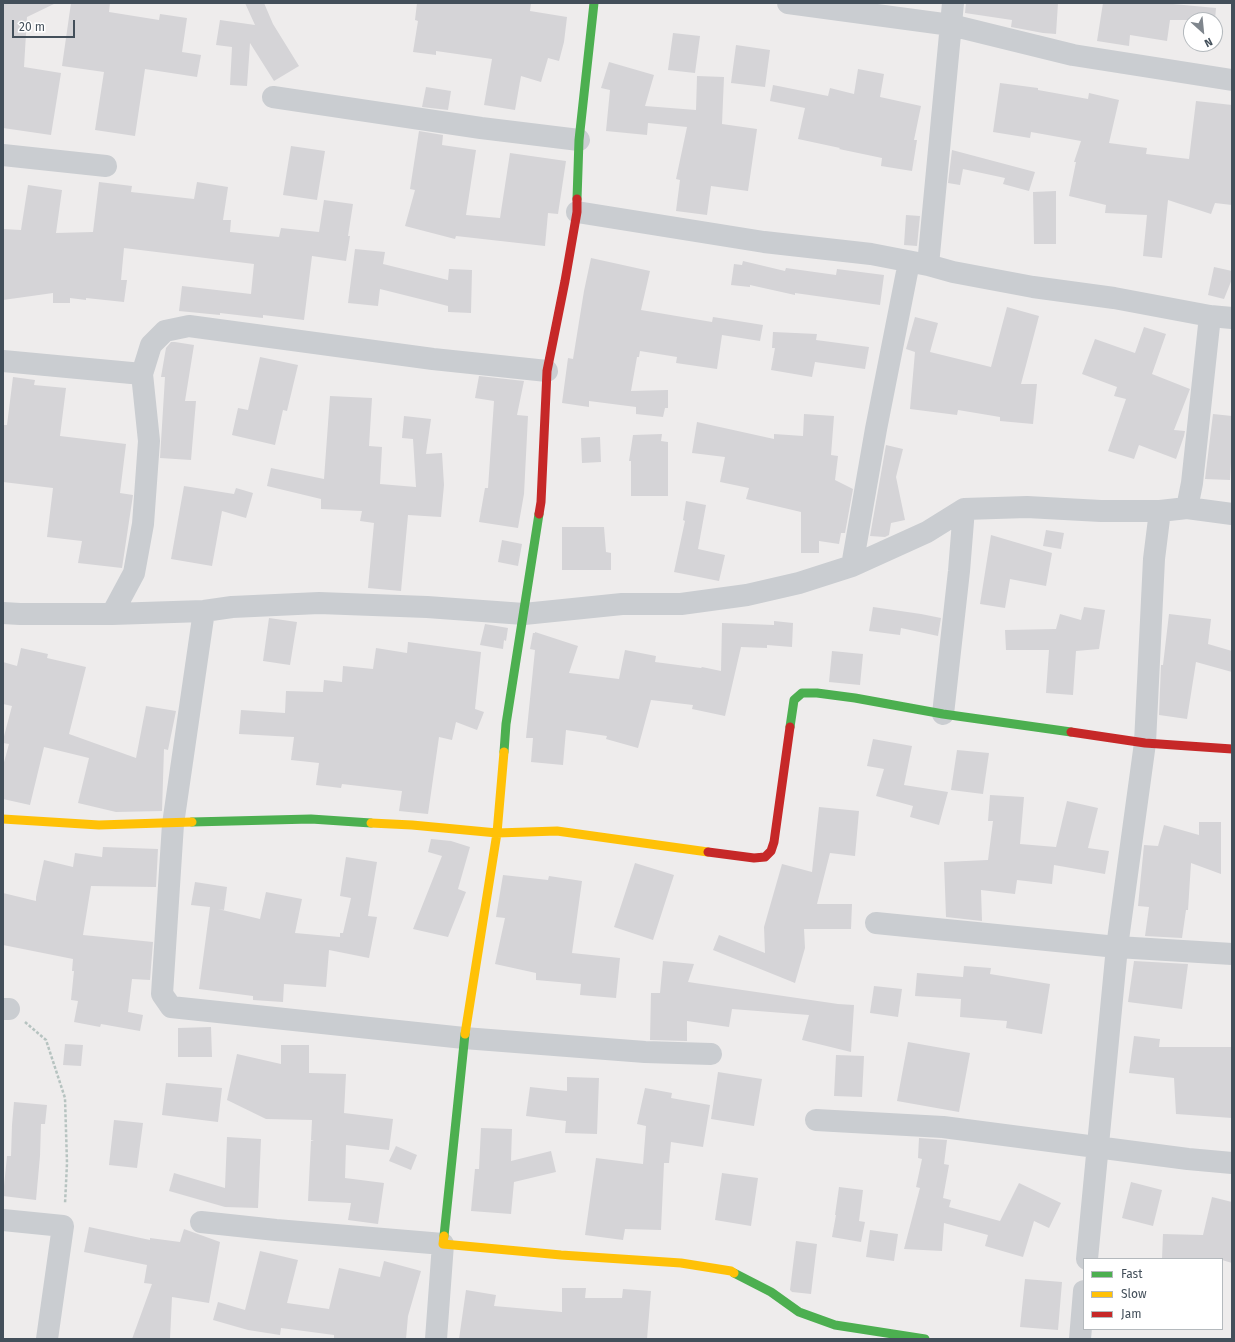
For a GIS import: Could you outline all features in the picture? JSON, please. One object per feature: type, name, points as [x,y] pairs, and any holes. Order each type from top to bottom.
[{"type":"street","points":[[436,1339],[443,1244],[464,1038],[497,833],[506,724],[541,502],[547,371],[577,212],[579,140],[594,3]]},
{"type":"street","points":[[788,3],[951,25],[1073,55],[1232,80]]},
{"type":"street","points":[[852,566],[876,429],[919,263],[953,3]]},
{"type":"street","points":[[273,97],[473,127],[579,140]]},
{"type":"street","points":[[3,155],[106,166]]},
{"type":"street","points":[[577,212],[764,242],[871,254],[1033,287],[1114,298],[1210,316],[1232,318]]},
{"type":"street","points":[[1187,508],[1192,483],[1210,316]]},
{"type":"street","points":[[112,614],[134,573],[143,524],[149,441],[142,374],[151,345],[166,331],[189,326],[433,359],[547,371]]},
{"type":"street","points":[[3,361],[142,374]]},
{"type":"street","points":[[3,613],[112,614],[204,611],[232,607],[319,603],[427,607],[524,614],[622,604],[681,604],[747,595],[799,584],[852,566],[927,532],[964,509],[1027,507],[1101,511],[1187,508],[1232,514]]},
{"type":"street","points":[[943,714],[959,571],[964,509]]},
{"type":"street","points":[[1087,1258],[1117,947],[1145,743],[1154,559],[1160,510]]},
{"type":"street","points":[[204,611],[173,824],[162,994],[171,1007],[464,1038],[645,1052],[711,1054]]},
{"type":"street","points":[[3,819],[100,825],[311,819],[412,825],[497,833],[557,832],[754,858],[765,857],[771,851],[774,842],[794,700],[802,694],[817,693],[855,698],[943,714],[1145,743],[1232,749]]},
{"type":"street","points":[[876,923],[1117,947],[1232,954]]},
{"type":"street","points":[[816,1120],[943,1127],[1188,1159],[1232,1163]]},
{"type":"street","points":[[3,1220],[63,1226],[47,1339]]},
{"type":"street","points":[[201,1222],[561,1255],[681,1263],[732,1271],[771,1292],[799,1312],[835,1325],[925,1339]]},
{"type":"street","points":[[1080,1339],[1083,1302]]},
{"type":"path","points":[[6,1009],[46,1040],[65,1098],[67,1163],[63,1226]]},
{"type":"building","points":[[3,3],[56,3],[27,17],[24,67],[61,73],[51,135],[3,128]]},
{"type":"building","points":[[71,3],[110,3],[109,12],[159,20],[160,14],[187,18],[182,52],[201,55],[197,77],[145,69],[135,136],[95,130],[104,72],[62,66]]},
{"type":"building","points":[[245,3],[264,3],[273,24],[299,66],[274,81],[250,43],[247,86],[230,85],[232,47],[216,45],[220,20],[255,25]]},
{"type":"building","points":[[417,3],[531,3],[530,11],[567,17],[564,42],[559,61],[548,58],[541,82],[521,76],[515,110],[484,105],[492,59],[436,51],[436,55],[413,52],[418,21],[415,20]]},
{"type":"building","points":[[966,3],[1058,3],[1056,34],[1011,27],[1012,20],[965,13]]},
{"type":"building","points":[[1103,3],[1173,3],[1216,8],[1216,12],[1183,12],[1183,20],[1170,20],[1167,41],[1130,35],[1129,46],[1097,41]]},
{"type":"building","points":[[673,33],[700,36],[695,73],[668,70]]},
{"type":"building","points":[[736,45],[770,50],[765,87],[731,83]]},
{"type":"building","points":[[609,62],[654,75],[645,106],[696,110],[697,76],[724,77],[722,124],[757,129],[748,191],[711,186],[707,215],[676,211],[680,180],[676,179],[687,127],[648,123],[647,135],[606,131],[610,90],[601,88]]},
{"type":"building","points":[[858,69],[884,74],[880,97],[921,106],[914,140],[917,140],[912,171],[881,166],[882,158],[798,139],[805,108],[770,101],[773,85],[828,96],[830,88],[854,94]]},
{"type":"building","points":[[1000,83],[1038,88],[1038,90],[1088,99],[1089,93],[1119,100],[1109,143],[1147,148],[1146,154],[1189,159],[1196,101],[1232,105],[1232,205],[1215,203],[1211,214],[1168,200],[1162,258],[1143,256],[1147,215],[1105,213],[1106,205],[1069,196],[1076,162],[1074,162],[1081,141],[1031,132],[1030,138],[993,132]]},
{"type":"building","points":[[426,87],[451,91],[448,110],[422,107]]},
{"type":"building","points":[[419,131],[443,135],[442,145],[476,150],[466,215],[500,218],[510,153],[566,161],[558,214],[548,213],[545,246],[456,236],[455,239],[405,226],[415,190],[410,189]]},
{"type":"building","points":[[291,146],[325,151],[317,200],[283,195]]},
{"type":"building","points":[[952,150],[1035,172],[1029,191],[1003,184],[1005,178],[963,169],[960,185],[948,183]]},
{"type":"building","points":[[99,182],[132,186],[131,192],[194,199],[197,182],[228,187],[223,220],[231,220],[230,232],[279,237],[281,228],[319,232],[324,200],[353,204],[346,261],[312,256],[304,320],[263,315],[263,318],[220,313],[220,315],[179,311],[182,286],[251,294],[254,264],[124,248],[121,280],[127,280],[124,302],[70,298],[70,303],[53,303],[53,293],[3,300],[3,229],[21,230],[28,185],[62,190],[56,233],[93,232]]},
{"type":"building","points":[[1056,191],[1056,244],[1034,244],[1033,192]]},
{"type":"building","points":[[906,215],[920,216],[917,246],[904,245]]},
{"type":"building","points":[[355,249],[385,252],[383,264],[448,280],[449,269],[472,270],[471,313],[448,312],[448,306],[380,289],[378,306],[348,303]]},
{"type":"building","points":[[591,258],[650,271],[641,310],[712,322],[713,317],[763,325],[760,341],[722,335],[717,369],[676,363],[677,357],[640,351],[639,357],[637,357],[631,391],[668,390],[668,408],[665,408],[663,417],[636,414],[636,407],[589,401],[589,407],[562,403],[568,358],[573,359]]},
{"type":"building","points":[[743,261],[785,271],[786,268],[836,275],[837,269],[884,275],[880,305],[795,293],[795,295],[750,285],[750,287],[731,285],[734,264],[742,265]]},
{"type":"building","points":[[1214,267],[1232,271],[1232,279],[1224,299],[1208,295]]},
{"type":"building","points":[[1007,307],[1039,316],[1021,384],[1037,384],[1033,424],[1000,421],[1000,417],[958,410],[957,415],[910,409],[915,352],[906,349],[915,317],[938,323],[930,352],[991,367]]},
{"type":"building","points":[[1144,327],[1166,334],[1152,374],[1190,389],[1174,430],[1185,431],[1176,459],[1139,445],[1134,459],[1108,451],[1126,399],[1114,396],[1117,387],[1082,374],[1095,339],[1135,353]]},
{"type":"building","points":[[773,332],[817,334],[816,340],[869,347],[865,369],[815,362],[812,377],[771,370],[775,348],[772,348]]},
{"type":"building","points":[[171,342],[194,345],[185,401],[196,401],[191,460],[160,458],[165,377],[161,377],[166,348]]},
{"type":"building","points":[[260,357],[298,365],[287,411],[283,410],[275,445],[232,435],[238,408],[248,410]]},
{"type":"building","points":[[479,376],[524,381],[517,415],[528,416],[524,494],[518,528],[479,522],[485,488],[488,488],[494,401],[475,398]]},
{"type":"building","points":[[13,377],[35,380],[34,385],[66,388],[60,436],[126,444],[120,493],[133,495],[122,568],[78,563],[82,541],[47,537],[53,488],[3,482],[3,425],[7,425]]},
{"type":"building","points":[[330,396],[372,398],[369,446],[382,447],[380,484],[416,487],[413,439],[402,438],[404,416],[431,419],[426,454],[442,453],[444,485],[441,517],[408,515],[401,591],[368,588],[374,523],[360,521],[362,511],[321,509],[321,499],[267,486],[271,468],[324,479]]},
{"type":"building","points":[[804,414],[834,416],[831,455],[838,456],[835,480],[853,489],[845,533],[841,533],[839,544],[819,541],[819,553],[801,553],[801,512],[746,499],[749,488],[720,482],[725,457],[692,453],[697,422],[774,439],[774,434],[803,436]]},
{"type":"building","points":[[1213,414],[1232,416],[1230,480],[1205,479]]},
{"type":"building","points":[[662,434],[661,441],[668,442],[668,496],[631,496],[631,461],[629,461],[633,435]]},
{"type":"building","points":[[600,437],[601,462],[582,463],[581,438]]},
{"type":"building","points":[[886,445],[903,449],[896,477],[905,520],[891,523],[889,535],[885,537],[870,536]]},
{"type":"building","points":[[184,486],[234,494],[236,488],[253,493],[246,518],[222,511],[212,566],[171,559]]},
{"type":"building","points":[[686,501],[706,505],[698,549],[725,555],[719,581],[674,572],[685,521],[683,520]]},
{"type":"building","points":[[562,527],[604,527],[606,552],[611,553],[611,570],[562,570]]},
{"type":"building","points":[[1046,530],[1064,533],[1061,549],[1043,546]]},
{"type":"building","points":[[991,535],[1052,553],[1046,586],[1010,579],[1005,608],[980,604]]},
{"type":"building","points":[[502,540],[522,544],[518,566],[498,562]]},
{"type":"building","points":[[873,607],[941,618],[938,636],[901,628],[900,635],[869,631]]},
{"type":"building","points":[[1084,607],[1105,610],[1099,649],[1076,651],[1073,695],[1046,693],[1049,650],[1006,650],[1005,630],[1056,629],[1060,614],[1081,620]]},
{"type":"building","points":[[1169,614],[1211,619],[1208,644],[1232,651],[1232,672],[1196,662],[1187,719],[1159,715],[1161,665],[1163,665]]},
{"type":"building","points":[[269,618],[297,622],[290,665],[263,661]]},
{"type":"building","points":[[774,621],[793,623],[792,647],[767,645],[767,648],[741,647],[725,716],[692,709],[693,705],[651,700],[638,748],[606,739],[607,736],[566,730],[563,765],[531,762],[533,738],[526,738],[535,650],[530,649],[533,633],[535,632],[578,646],[569,673],[619,679],[625,650],[656,656],[655,662],[702,667],[721,671],[722,623],[774,625]]},
{"type":"building","points":[[485,624],[508,628],[503,649],[480,645]]},
{"type":"building","points":[[408,642],[481,652],[475,709],[484,712],[477,730],[456,722],[452,740],[439,737],[428,814],[399,811],[402,791],[342,784],[341,788],[316,785],[319,763],[291,760],[294,737],[239,734],[241,710],[285,713],[286,691],[323,692],[324,680],[342,682],[343,666],[373,669],[376,648],[407,653]]},
{"type":"building","points":[[21,648],[48,654],[47,658],[86,667],[69,734],[136,758],[146,706],[176,711],[168,750],[164,749],[162,811],[116,812],[78,803],[89,758],[44,747],[30,805],[3,799],[3,766],[9,744],[3,743],[3,740],[12,706],[3,704],[3,662],[17,666]]},
{"type":"building","points":[[832,651],[863,654],[860,685],[829,682]]},
{"type":"building","points":[[873,739],[912,746],[904,785],[948,792],[939,825],[910,817],[913,806],[876,796],[884,769],[867,766]]},
{"type":"building","points":[[957,750],[989,753],[983,794],[951,790]]},
{"type":"building","points":[[990,795],[1024,797],[1020,844],[1056,847],[1067,801],[1098,808],[1088,848],[1109,851],[1105,874],[1054,865],[1052,884],[1017,880],[1015,894],[981,890],[982,921],[946,917],[944,862],[988,860],[993,821],[988,821]]},
{"type":"building","points":[[819,807],[859,811],[855,856],[830,853],[817,904],[852,904],[851,929],[804,929],[805,948],[795,983],[713,950],[719,935],[765,953],[764,927],[782,864],[812,872]]},
{"type":"building","points":[[1199,822],[1221,822],[1221,874],[1191,863],[1188,910],[1186,910],[1182,938],[1145,936],[1149,907],[1138,906],[1144,845],[1158,846],[1164,825],[1199,835]]},
{"type":"building","points":[[431,839],[451,841],[470,847],[458,889],[466,892],[448,937],[413,929],[442,856],[428,852]]},
{"type":"building","points":[[103,847],[158,849],[156,887],[91,886],[83,935],[153,942],[150,980],[132,979],[128,1012],[143,1015],[140,1031],[101,1024],[100,1027],[74,1022],[78,1001],[71,1000],[74,971],[72,971],[73,959],[3,945],[3,893],[36,901],[44,860],[73,867],[75,853],[102,857]]},
{"type":"building","points":[[346,857],[377,862],[368,916],[377,917],[369,958],[329,950],[326,987],[284,984],[283,1002],[253,1000],[253,996],[199,989],[210,907],[191,905],[195,882],[227,887],[224,910],[218,909],[260,919],[266,892],[302,899],[295,933],[340,937],[340,933],[343,933],[351,898],[340,896]]},
{"type":"building","points":[[635,863],[674,875],[653,940],[614,927]]},
{"type":"building","points":[[503,875],[548,880],[549,876],[582,881],[572,953],[620,958],[616,998],[580,995],[581,984],[536,980],[536,973],[495,964],[505,918],[496,917]]},
{"type":"building","points":[[663,961],[694,964],[688,982],[838,1004],[854,1005],[851,1052],[802,1040],[809,1015],[732,1009],[729,1027],[687,1021],[687,1041],[650,1040],[651,993],[660,993]]},
{"type":"building","points":[[1134,961],[1188,964],[1182,1009],[1128,1002]]},
{"type":"building","points":[[964,966],[991,968],[990,974],[1050,984],[1042,1034],[1006,1028],[1007,1021],[960,1017],[961,999],[915,996],[917,973],[963,977]]},
{"type":"building","points":[[874,986],[902,989],[898,1017],[870,1013]]},
{"type":"building","points":[[211,1027],[212,1057],[178,1057],[178,1028]]},
{"type":"building","points":[[1134,1036],[1160,1039],[1159,1047],[1232,1047],[1232,1118],[1176,1114],[1174,1078],[1129,1073]]},
{"type":"building","points":[[908,1042],[970,1053],[959,1112],[897,1101]]},
{"type":"building","points":[[65,1044],[83,1045],[81,1066],[63,1065]]},
{"type":"building","points":[[281,1045],[309,1045],[309,1073],[346,1074],[344,1113],[393,1119],[389,1150],[346,1145],[345,1178],[384,1183],[378,1224],[348,1220],[351,1203],[308,1201],[311,1141],[314,1141],[311,1140],[312,1120],[266,1119],[227,1100],[237,1054],[281,1064]]},
{"type":"building","points":[[836,1055],[864,1056],[862,1097],[834,1096]]},
{"type":"building","points":[[718,1072],[762,1079],[754,1126],[711,1119]]},
{"type":"building","points":[[567,1077],[599,1078],[597,1134],[565,1133],[566,1121],[526,1116],[530,1087],[567,1091]]},
{"type":"building","points":[[166,1083],[222,1088],[218,1122],[162,1115]]},
{"type":"building","points":[[645,1088],[672,1093],[671,1098],[710,1105],[703,1147],[671,1142],[669,1163],[664,1163],[661,1230],[625,1229],[623,1240],[585,1235],[596,1158],[643,1164],[646,1126],[637,1124]]},
{"type":"building","points":[[14,1102],[47,1105],[45,1124],[41,1124],[36,1200],[3,1196],[7,1156],[11,1156]]},
{"type":"building","points":[[114,1120],[143,1123],[137,1168],[109,1165]]},
{"type":"building","points":[[481,1128],[512,1129],[511,1161],[551,1151],[556,1172],[514,1182],[511,1214],[471,1211],[475,1169],[479,1169]]},
{"type":"building","points":[[227,1137],[261,1139],[258,1208],[225,1207],[169,1191],[174,1173],[225,1188]]},
{"type":"building","points":[[919,1138],[947,1140],[944,1164],[949,1165],[943,1198],[951,1200],[949,1207],[1000,1221],[1019,1183],[1061,1203],[1049,1228],[1034,1221],[1023,1257],[985,1246],[988,1235],[944,1223],[942,1251],[904,1249],[920,1188],[916,1187],[922,1159],[918,1158]]},
{"type":"building","points":[[396,1146],[417,1155],[411,1170],[389,1161]]},
{"type":"building","points":[[722,1173],[758,1178],[751,1226],[715,1220]]},
{"type":"building","points":[[1131,1182],[1162,1190],[1153,1226],[1122,1218]]},
{"type":"building","points":[[839,1187],[863,1190],[859,1221],[865,1222],[861,1242],[832,1237]]},
{"type":"building","points":[[1212,1197],[1232,1202],[1232,1263],[1223,1260],[1223,1258],[1162,1258],[1163,1234],[1203,1235]]},
{"type":"building","points":[[89,1227],[150,1240],[150,1238],[180,1242],[184,1229],[220,1242],[209,1303],[172,1297],[170,1339],[132,1339],[152,1284],[144,1283],[147,1265],[84,1252]]},
{"type":"building","points":[[870,1230],[898,1234],[894,1261],[866,1257]]},
{"type":"building","points":[[796,1241],[817,1244],[811,1294],[792,1292],[790,1290]]},
{"type":"building","points":[[260,1251],[298,1260],[287,1303],[329,1309],[339,1268],[380,1277],[384,1261],[421,1271],[408,1316],[406,1339],[334,1339],[334,1335],[281,1328],[280,1335],[248,1330],[213,1320],[218,1302],[245,1310]]},
{"type":"building","points":[[1025,1279],[1062,1282],[1058,1330],[1020,1327]]},
{"type":"building","points":[[562,1288],[586,1288],[585,1298],[622,1298],[623,1289],[651,1291],[647,1339],[459,1339],[466,1290],[496,1295],[494,1306],[562,1312]]},
{"type":"traffic: fast","points":[[577,199],[579,140],[594,3]]},
{"type":"traffic: fast","points":[[504,752],[506,724],[539,514]]},
{"type":"traffic: fast","points":[[790,727],[794,700],[802,693],[817,693],[855,698],[943,714],[1071,732]]},
{"type":"traffic: fast","points":[[192,822],[311,819],[371,823]]},
{"type":"traffic: fast","points":[[444,1236],[465,1034]]},
{"type":"traffic: fast","points":[[734,1273],[771,1292],[799,1312],[835,1325],[925,1339]]},
{"type":"traffic: slow","points":[[465,1034],[497,833],[504,752]]},
{"type":"traffic: slow","points":[[3,819],[99,825],[192,822]]},
{"type":"traffic: slow","points":[[371,823],[412,825],[497,833],[557,831],[708,852]]},
{"type":"traffic: slow","points":[[444,1236],[443,1244],[561,1255],[681,1263],[731,1271],[734,1273]]},
{"type":"traffic: jam","points":[[539,514],[541,502],[547,371],[565,281],[577,212],[577,199]]},
{"type":"traffic: jam","points":[[708,852],[754,858],[765,857],[771,851],[774,842],[790,727]]},
{"type":"traffic: jam","points":[[1071,732],[1145,743],[1232,749]]}]
